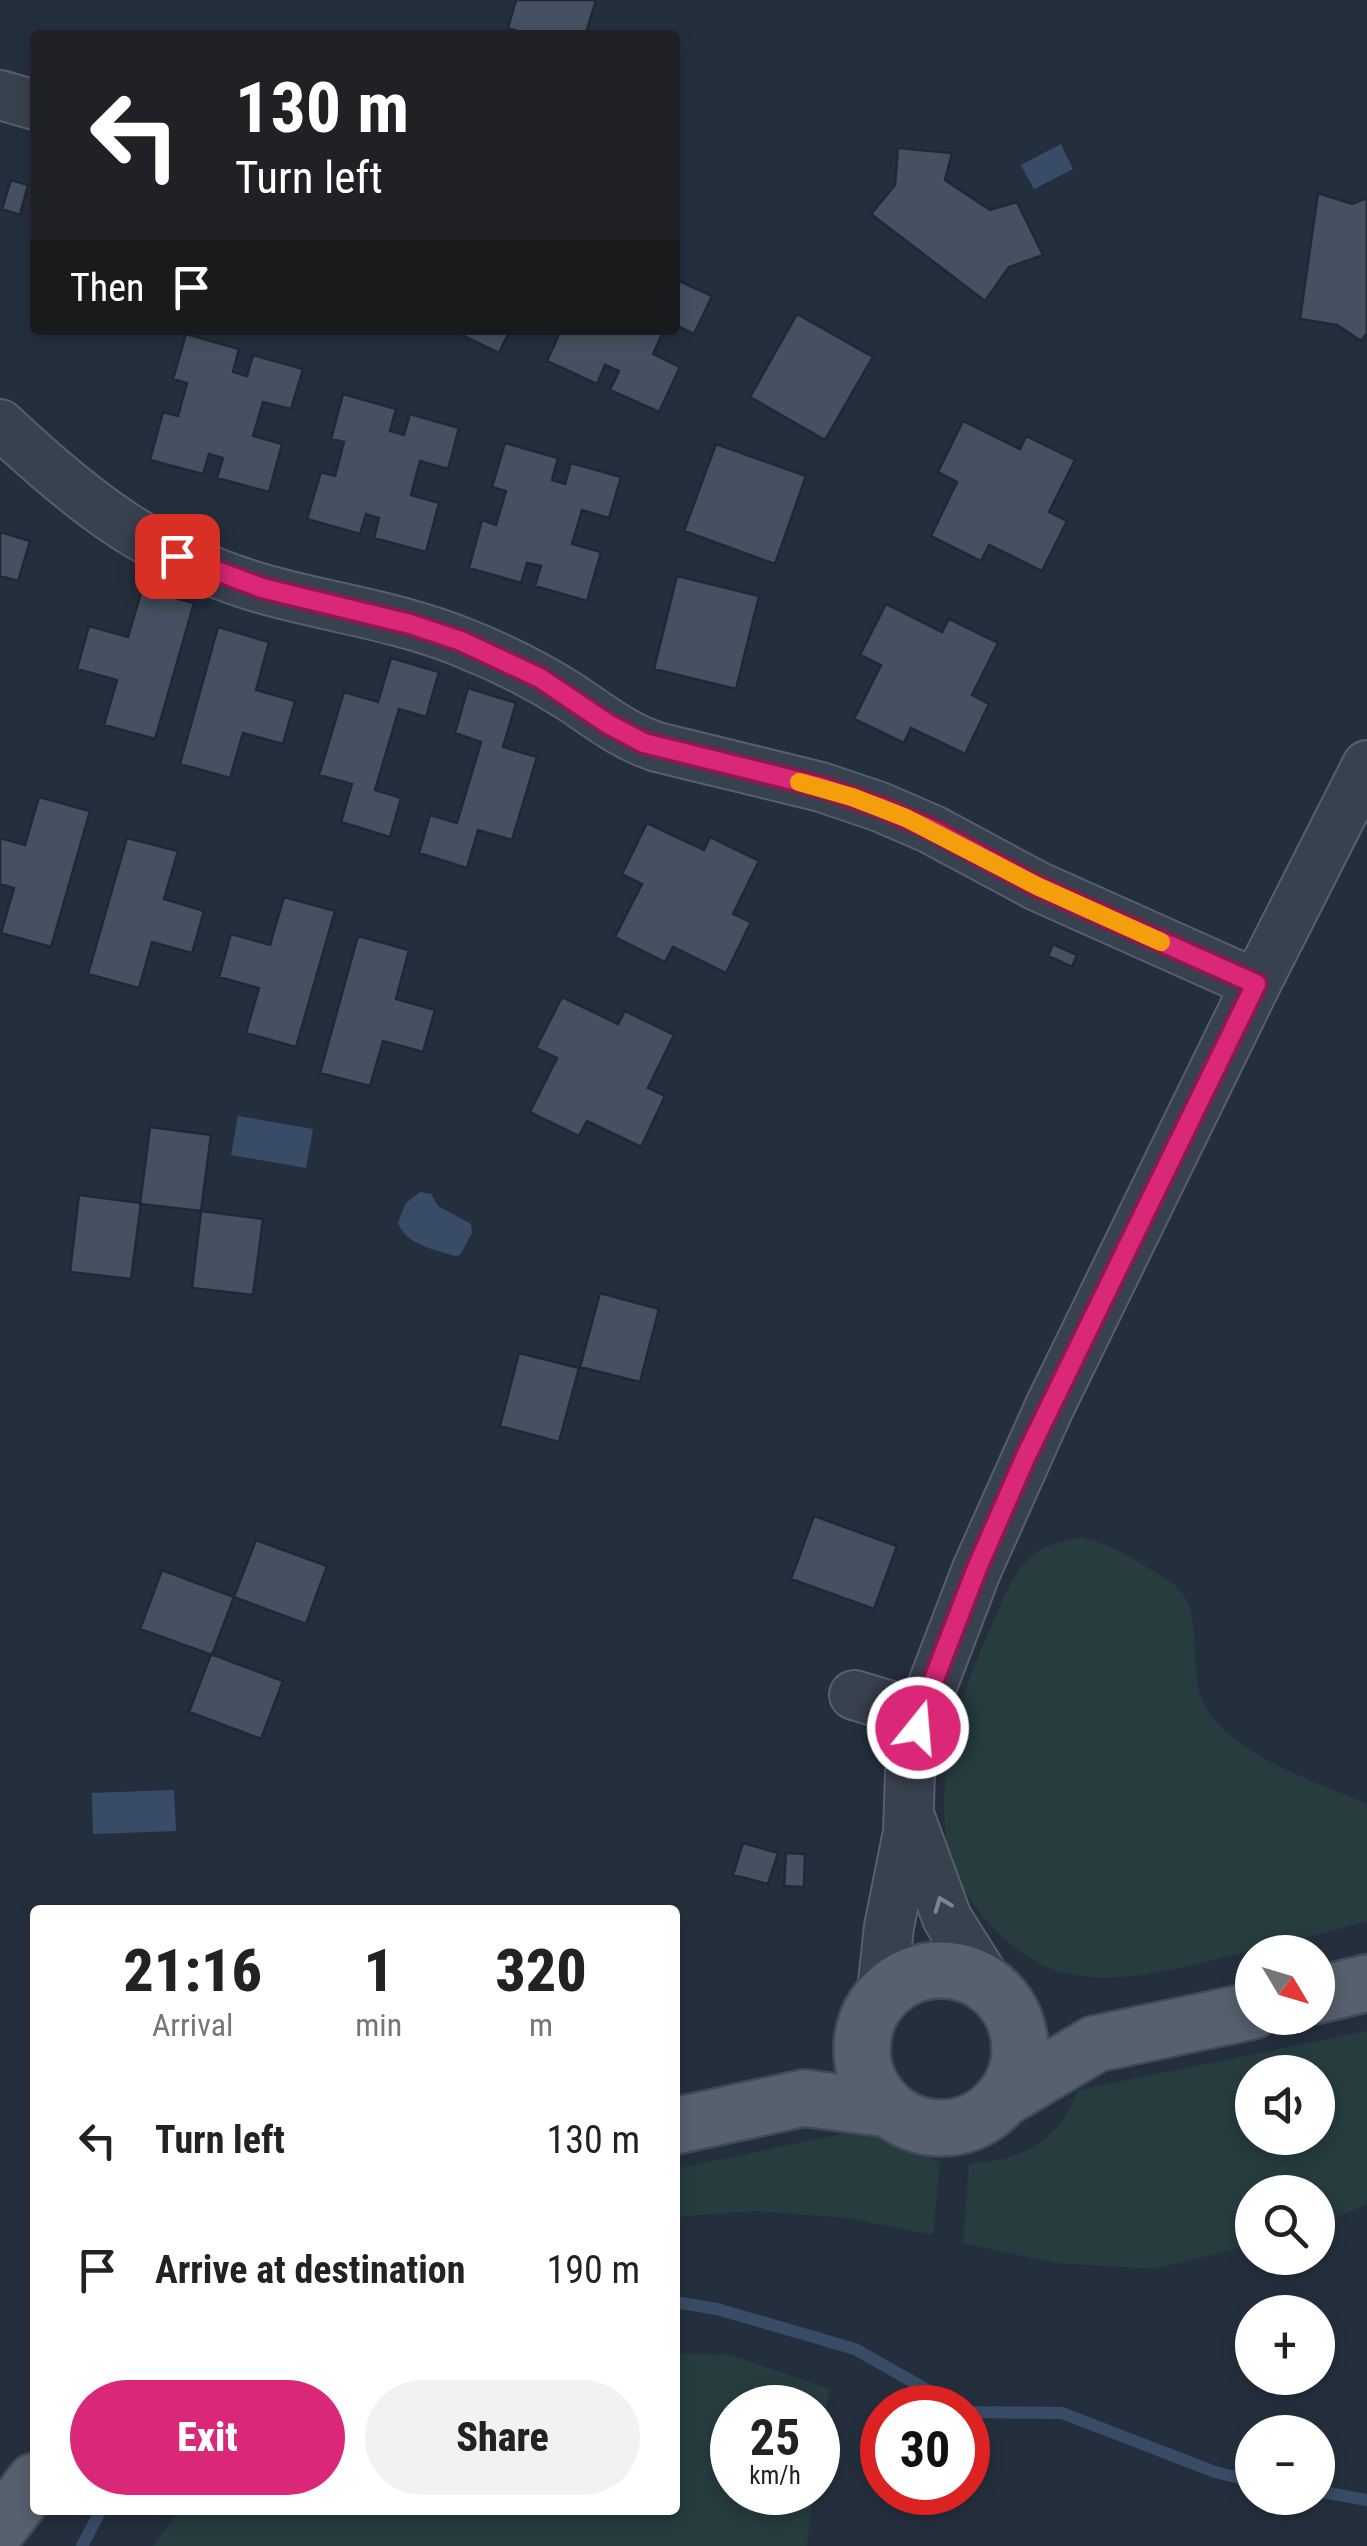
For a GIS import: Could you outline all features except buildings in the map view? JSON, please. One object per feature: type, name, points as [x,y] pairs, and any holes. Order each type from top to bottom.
[{"type":"main road","points":[[804,2098],[899,1983],[929,1971],[961,1972],[1095,2044]]},
{"type":"main road","points":[[1335,1991],[1367,1983]]},
{"type":"main road","points":[[996,1992],[1017,2026],[1020,2043],[1017,2073],[1001,2100]]},
{"type":"main road","points":[[874,2010],[862,2053],[870,2084],[889,2109]]},
{"type":"main road","points":[[680,2125],[804,2098],[889,2109],[916,2124],[947,2128],[977,2120],[1001,2100],[1095,2044],[1235,2015]]},
{"type":"main road","points":[[0,2526],[30,2488]]},
{"type":"street","points":[[0,95],[30,103]]},
{"type":"street","points":[[0,424],[105,515],[138,537],[197,566],[262,588],[410,624],[461,641],[540,678],[644,743],[821,787],[880,807],[931,829],[1037,886],[1256,984]]},
{"type":"street","points":[[874,2010],[909,1814],[910,1774],[921,1714],[977,1568],[1026,1456],[1367,766]]},
{"type":"street","points":[[854,1695],[921,1714]]},
{"type":"street","points":[[909,1814],[947,1918],[996,1992]]},
{"type":"green space","points":[[1082,1538],[1099,1543],[1170,1581],[1189,1606],[1199,1689],[1213,1718],[1228,1734],[1265,1759],[1367,1804],[1367,1921],[1315,1935],[1235,1935],[1235,1955],[1165,1971],[1103,1978],[1061,1972],[1030,1958],[1002,1937],[972,1903],[954,1870],[944,1810],[945,1780],[957,1719],[1006,1591],[1033,1555],[1056,1543]]},
{"type":"green space","points":[[1367,2031],[1367,2204],[1335,2218],[1335,2175],[1235,2175],[1235,2249],[1154,2269],[1055,2263],[963,2243],[969,2164],[1022,2153],[1049,2135],[1070,2108],[1078,2090],[1235,2058],[1235,2155],[1335,2155],[1335,2055],[1249,2055]]},
{"type":"green space","points":[[898,2122],[920,2152],[940,2162],[933,2235],[847,2218],[754,2211],[680,2217],[680,2168]]},
{"type":"green space","points":[[680,2353],[731,2355],[817,2385],[710,2385],[710,2515],[811,2515],[807,2546],[153,2546],[176,2515],[680,2515]]},
{"type":"water","points":[[1061,144],[1073,169],[1034,189],[1021,165]]},
{"type":"water","points":[[238,1116],[313,1129],[306,1168],[231,1155]]},
{"type":"water","points":[[420,1192],[431,1194],[438,1206],[471,1224],[472,1233],[460,1255],[421,1245],[402,1230],[398,1222],[406,1203]]},
{"type":"water","points":[[174,1790],[176,1831],[93,1834],[92,1793]]},
{"type":"waterway","points":[[680,2303],[717,2309],[855,2349],[918,2385]]},
{"type":"waterway","points":[[990,2412],[1062,2413],[1235,2477]]},
{"type":"waterway","points":[[1335,2494],[1367,2500]]},
{"type":"waterway","points":[[82,2546],[98,2515]]},
{"type":"slow traffic","points":[[799,782],[852,797],[931,829],[1037,886],[1161,942]]},
{"type":"route","points":[[177,556],[262,588],[410,624],[461,641],[540,678],[644,743],[821,787],[880,807],[931,829],[1037,886],[1256,984],[1026,1456],[977,1568],[918,1728]]}]
